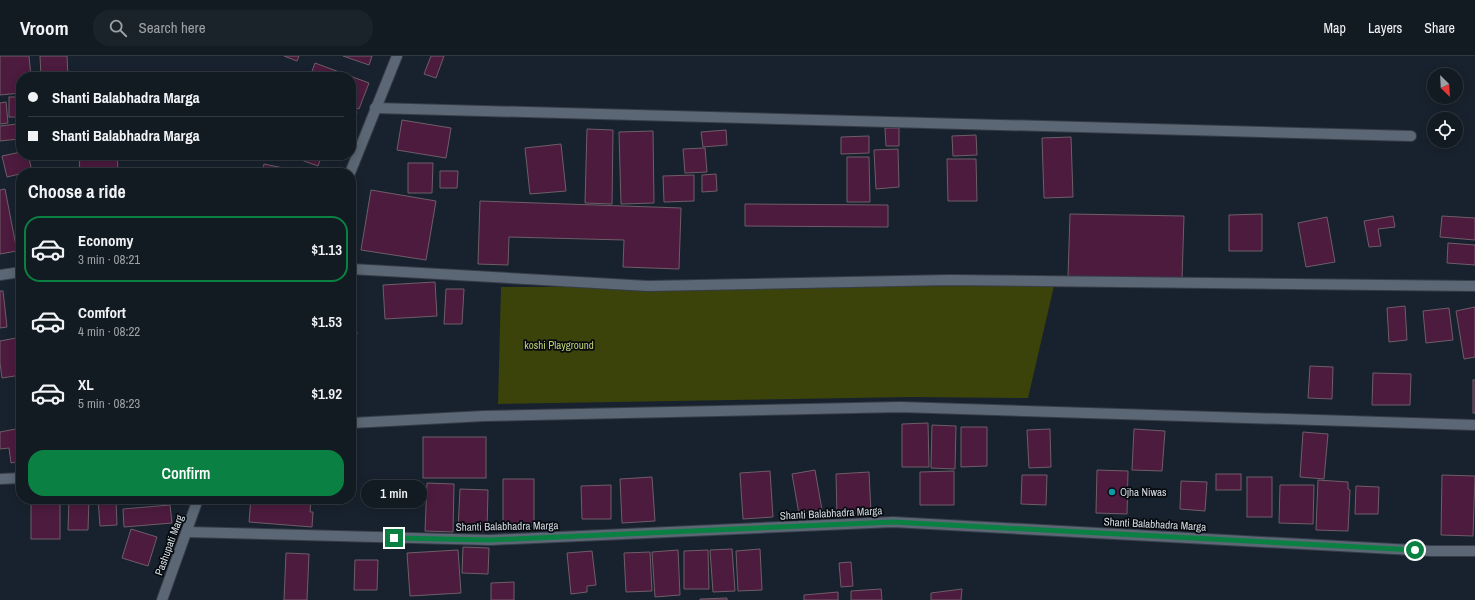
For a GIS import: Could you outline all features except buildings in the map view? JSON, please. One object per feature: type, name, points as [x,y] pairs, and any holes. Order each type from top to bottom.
[{"type":"street","points":[[356,157],[397,56]]},
{"type":"street","points":[[375,108],[1411,136]]},
{"type":"street","points":[[356,269],[648,286],[949,280],[1475,286]]},
{"type":"street","points":[[0,275],[16,273]]},
{"type":"street","points":[[356,423],[484,416],[900,407],[1475,425]]},
{"type":"street","points":[[0,479],[16,478]]},
{"type":"street","name":"Pashupati Marg","points":[[162,600],[196,504]]},
{"type":"street","name":"Shanti Balabhadra Marga","points":[[187,532],[490,540],[893,522],[1430,551],[1475,551]]},
{"type":"green space","name":"koshi Playground","points":[[1054,286],[1028,398],[912,397],[498,404],[501,287]]},
{"type":"place","name":"Ojha Niwas","points":[[1112,492]]},
{"type":"route","points":[[394,538],[490,540],[893,522],[1415,550]]}]
